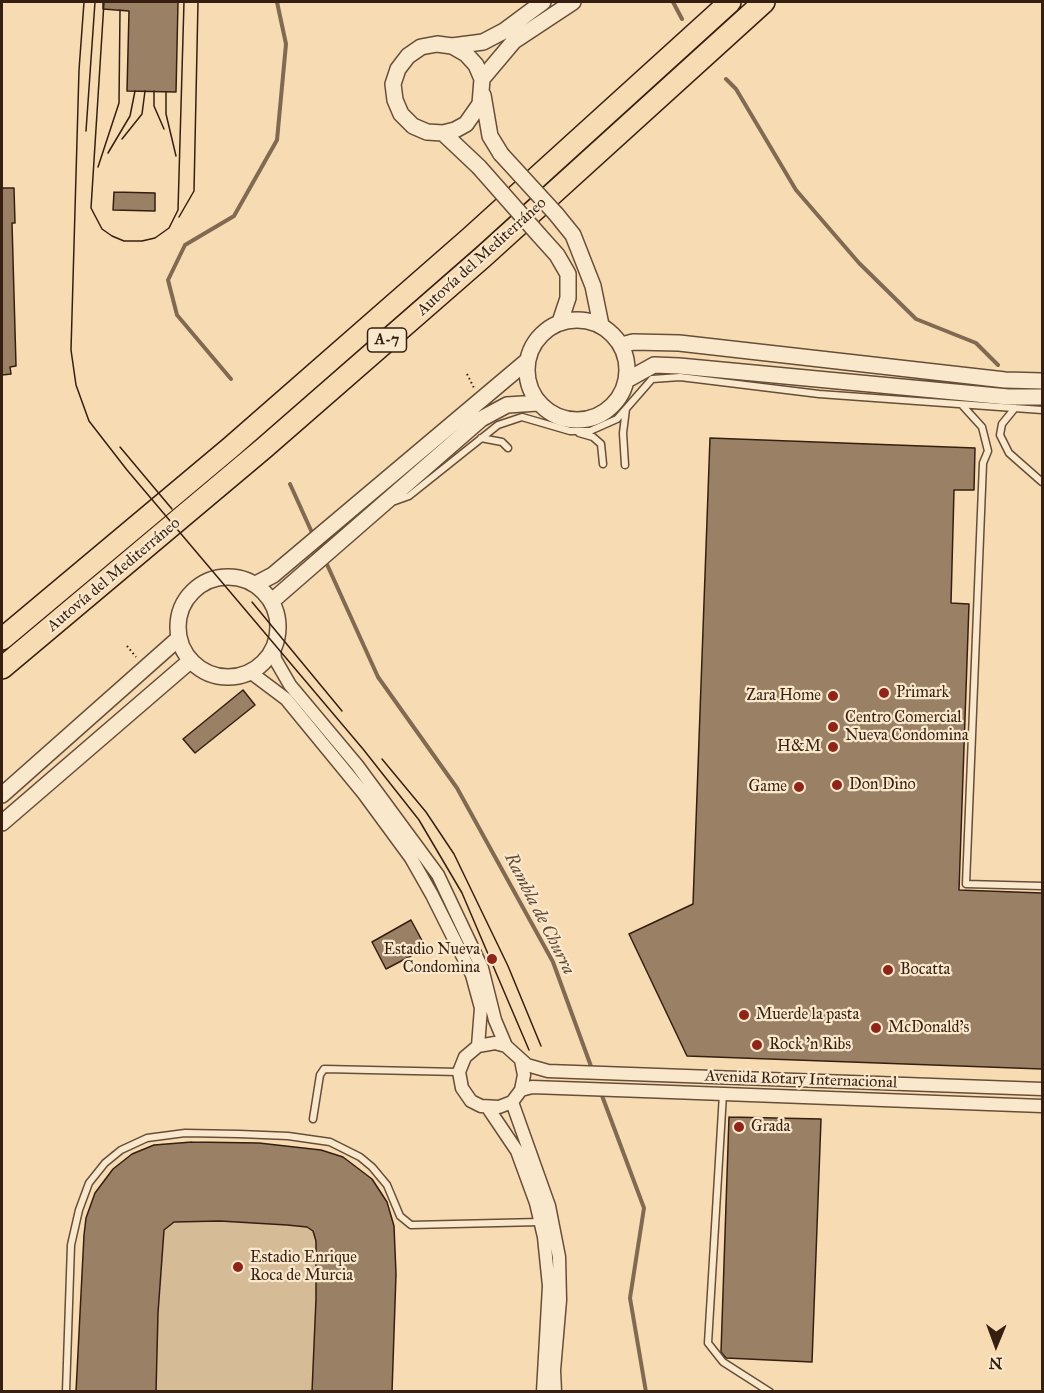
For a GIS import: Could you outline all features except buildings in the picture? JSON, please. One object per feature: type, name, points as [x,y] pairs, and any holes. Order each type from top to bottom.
[{"type":"highway","name":"Autovía del Mediterráneo","points":[[2,639],[230,448],[470,238],[730,2]]},
{"type":"highway","name":"Autovía del Mediterráneo","points":[[2,668],[255,455],[483,256],[764,2]]},
{"type":"street","points":[[543,2],[504,31],[483,42],[429,46],[408,56],[398,69],[393,84],[395,100],[407,120],[427,132],[443,133],[466,124],[474,115],[482,85],[514,41],[573,2]]},
{"type":"street","points":[[452,46],[471,59],[482,85],[490,136],[501,154],[573,235],[593,286],[601,325]]},
{"type":"street","points":[[443,133],[479,167],[557,255],[568,274],[567,298],[560,322]]},
{"type":"street","points":[[256,584],[273,575],[527,361],[544,331],[560,322],[580,319],[601,325],[613,333],[622,345],[628,362],[627,380],[622,395],[611,408],[598,417],[582,421],[566,420],[550,414],[538,403],[530,390],[526,376],[527,361]]},
{"type":"street","points":[[622,345],[633,342],[679,343],[1005,380],[1042,381]]},
{"type":"street","points":[[627,380],[654,365],[1008,397],[1042,397]]},
{"type":"street","points":[[272,601],[481,419],[507,405],[538,403]]},
{"type":"street","points":[[227,576],[242,578],[256,584],[272,601],[278,616],[279,632],[274,648],[264,662],[250,672],[234,677],[218,676],[203,671],[190,661],[178,638],[177,623],[181,608],[199,585],[227,576]]},
{"type":"street","points":[[2,795],[178,638]]},
{"type":"street","points":[[274,648],[275,658],[290,685],[364,774],[438,875],[482,968],[495,1020],[506,1046],[521,1060],[525,1075],[521,1090],[512,1102],[488,1108],[471,1101],[462,1088],[459,1072],[465,1057],[478,1046],[495,1043],[506,1046]]},
{"type":"street","points":[[2,823],[190,661]]},
{"type":"street","points":[[250,672],[286,699],[364,794],[411,858],[472,975],[481,1008],[482,1028],[478,1046]]},
{"type":"street","name":"Avenida Rotary Internacional","points":[[521,1060],[527,1065],[548,1071],[1042,1089]]},
{"type":"street","points":[[958,1103],[962,1092],[988,1087]]},
{"type":"street","name":"Avenida Rotary Internacional","points":[[521,1090],[557,1088],[1042,1106]]},
{"type":"street","points":[[512,1102],[546,1195],[555,1234],[560,1300],[554,1370],[555,1392]]},
{"type":"street","points":[[488,1108],[517,1151],[540,1222],[549,1286],[543,1392]]},
{"type":"lane","points":[[570,431],[590,431],[617,419],[652,379],[680,377],[819,394],[1042,410]]},
{"type":"lane","points":[[855,383],[931,401]]},
{"type":"lane","points":[[961,405],[982,427],[988,452],[983,463],[966,884],[1042,886]]},
{"type":"lane","points":[[1015,408],[1002,424],[1000,435],[1009,453],[1042,482]]},
{"type":"lane","points":[[625,465],[623,433],[626,409]]},
{"type":"lane","points":[[381,506],[409,496],[498,425],[522,417],[592,437],[601,444],[603,464]]},
{"type":"lane","points":[[481,438],[502,442],[508,448]]},
{"type":"lane","points":[[313,1119],[320,1075],[324,1069],[459,1072]]},
{"type":"lane","points":[[671,1092],[688,1076]]},
{"type":"lane","points":[[723,1094],[708,1343],[723,1362],[770,1392]]},
{"type":"lane","points":[[66,1392],[71,1245],[79,1210],[89,1183],[105,1162],[121,1150],[147,1138],[186,1133],[239,1134],[288,1136],[330,1142],[353,1152],[372,1167],[387,1185],[404,1222],[411,1225],[540,1222]]},
{"type":"shaded area","name":"Estadio Enrique Roca de Murcia","points":[[192,1142],[259,1143],[321,1150],[343,1157],[372,1179],[383,1194],[394,1226],[396,1274],[392,1391],[76,1392],[84,1235],[86,1218],[95,1193],[113,1169],[132,1154],[154,1145]]},
{"type":"waterway","name":"Rambla de Churra","points":[[231,379],[177,315],[168,280],[185,245],[234,216],[277,140],[286,44],[277,2]]},
{"type":"waterway","points":[[673,2],[682,19]]},
{"type":"waterway","points":[[726,79],[736,89],[796,190],[859,263],[916,319],[976,343],[998,365]]},
{"type":"waterway","name":"Rambla de Churra","points":[[290,484],[314,537]]},
{"type":"waterway","name":"Rambla de Churra","points":[[325,560],[378,677],[457,788],[553,962],[592,1069]]},
{"type":"waterway","name":"Rambla de Churra","points":[[601,1093],[644,1208],[630,1298],[646,1392]]},
{"type":"tram line","points":[[84,2],[79,70],[71,350],[76,385],[89,421],[127,470],[363,749],[419,820],[462,893],[529,1050]]},
{"type":"tram line","points":[[86,131],[95,2]]},
{"type":"tram line","points":[[104,2],[91,208],[102,229],[124,241],[155,238],[169,228],[178,210],[184,2]]},
{"type":"tram line","points":[[179,217],[194,191],[198,2]]},
{"type":"tram line","points":[[98,167],[119,103],[120,10]]},
{"type":"tram line","points":[[108,153],[130,116],[135,91]]},
{"type":"tram line","points":[[122,139],[142,114],[145,91]]},
{"type":"tram line","points":[[154,91],[154,106],[164,129]]},
{"type":"tram line","points":[[166,92],[166,114],[176,156]]},
{"type":"tram line","points":[[120,447],[172,509]]},
{"type":"tram line","points":[[252,602],[342,711]]},
{"type":"tram line","points":[[382,759],[426,812],[454,854],[508,966],[541,1046]]},
{"type":"place","name":"Primark","points":[[884,693]]},
{"type":"place","name":"Zara Home","points":[[833,696]]},
{"type":"place","name":"Centro Comercial Nueva Condomina","points":[[833,727]]},
{"type":"place","name":"H&M","points":[[833,747]]},
{"type":"place","name":"Don Dino","points":[[837,785]]},
{"type":"place","name":"Game","points":[[799,787]]},
{"type":"place","name":"Estadio Nueva Condomina","points":[[492,959]]},
{"type":"place","name":"Bocatta","points":[[888,970]]},
{"type":"place","name":"Muerde la pasta","points":[[744,1015]]},
{"type":"place","name":"McDonald's","points":[[876,1028]]},
{"type":"place","name":"Rock 'n Ribs","points":[[757,1045]]},
{"type":"place","name":"Grada","points":[[739,1127]]},
{"type":"place","name":"Estadio Enrique Roca de Murcia","points":[[238,1267]]}]
